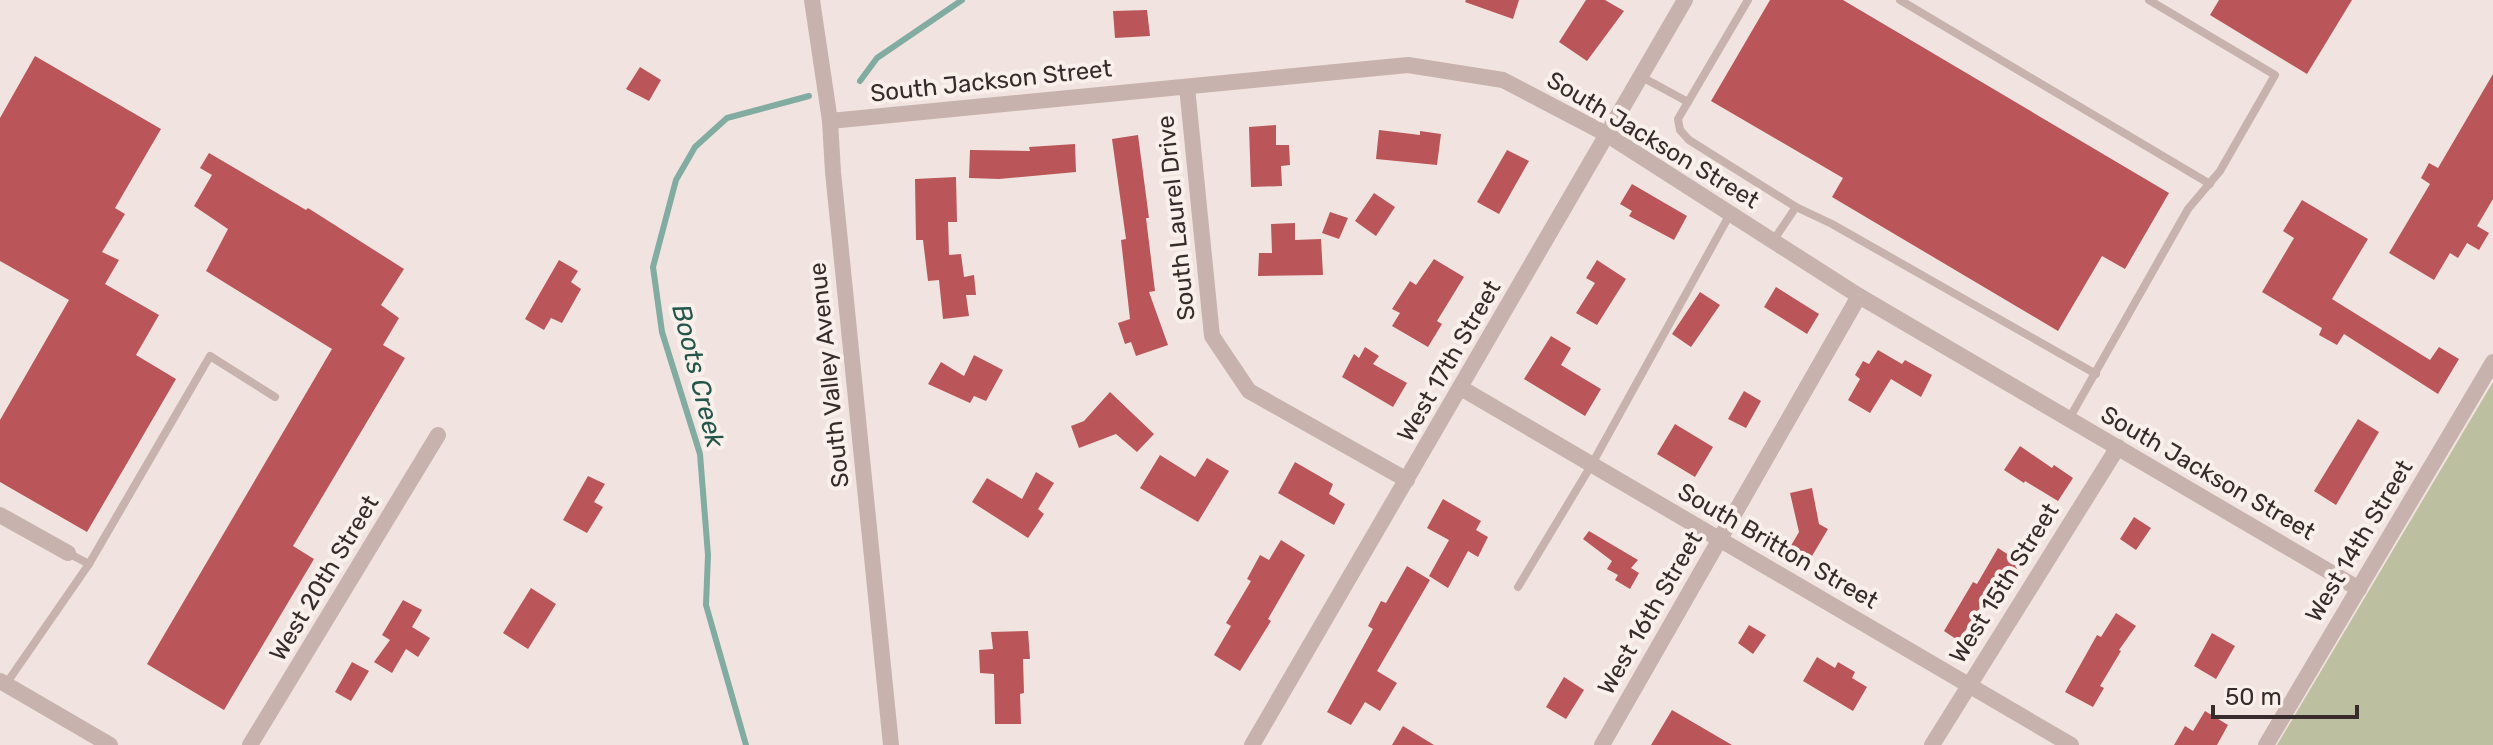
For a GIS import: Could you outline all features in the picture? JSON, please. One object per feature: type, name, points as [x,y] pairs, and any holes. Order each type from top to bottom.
[{"type":"street","name":"South Valley Avenue","points":[[812,0],[830,121],[891,745]]},
{"type":"street","name":"West 17th Street","points":[[1252,745],[1685,0]]},
{"type":"street","name":"South Jackson Street","points":[[830,121],[1408,65],[1503,80],[1606,134],[1859,296],[2359,589]]},
{"type":"street","name":"South Laurel Drive","points":[[1187,87],[1212,336],[1249,391],[1407,480]]},
{"type":"street","name":"West 16th Street","points":[[1602,745],[1859,296]]},
{"type":"street","name":"West 14th Street","points":[[2266,745],[2493,362]]},
{"type":"street","name":"South Britton Street","points":[[1461,388],[2071,745]]},
{"type":"street","name":"West 20th Street","points":[[250,745],[438,435]]},
{"type":"street","name":"West 15th Street","points":[[1932,745],[2118,447]]},
{"type":"street","points":[[0,515],[68,553]]},
{"type":"street","points":[[3,683],[110,745]]},
{"type":"lane","points":[[1748,0],[1678,119],[1680,130],[1689,140],[1796,207],[1832,224],[2096,374]]},
{"type":"lane","points":[[1900,0],[2210,184]]},
{"type":"lane","points":[[2069,419],[2188,209],[2220,171],[2275,75],[2149,0]]},
{"type":"lane","points":[[1640,76],[1688,102]]},
{"type":"lane","points":[[1773,241],[1796,207]]},
{"type":"lane","points":[[1518,587],[1592,464],[1731,214]]},
{"type":"lane","points":[[3,683],[89,564],[210,356],[275,397]]},
{"type":"lane","points":[[68,553],[89,564]]},
{"type":"green space","points":[[2493,382],[2493,745],[2277,745]]},
{"type":"building","points":[[1466,0],[1519,0],[1513,19]]},
{"type":"building","points":[[1586,0],[1605,0],[1624,11],[1587,61],[1559,42]]},
{"type":"building","points":[[1770,0],[1843,0],[2169,193],[2125,269],[2102,256],[2058,331],[1832,197],[1843,178],[1711,101]]},
{"type":"building","points":[[2219,0],[2352,0],[2307,74],[2210,15]]},
{"type":"building","points":[[1147,10],[1150,36],[1115,38],[1113,11]]},
{"type":"building","points":[[35,56],[161,129],[115,208],[125,214],[102,252],[119,260],[105,284],[159,315],[136,355],[176,379],[87,532],[0,482],[0,420],[69,300],[0,261],[0,118]]},
{"type":"building","points":[[640,67],[661,80],[649,101],[626,89]]},
{"type":"building","points":[[2493,74],[2493,199],[2477,226],[2489,233],[2479,250],[2467,243],[2458,258],[2450,253],[2434,280],[2389,253],[2430,184],[2421,178],[2429,163],[2438,168]]},
{"type":"building","points":[[1276,125],[1276,145],[1289,145],[1290,165],[1281,166],[1282,186],[1251,187],[1249,127]]},
{"type":"building","points":[[1379,130],[1441,134],[1437,165],[1376,159]]},
{"type":"building","points":[[1138,135],[1155,291],[1149,292],[1168,345],[1136,356],[1131,342],[1125,344],[1118,323],[1130,319],[1121,240],[1126,239],[1112,139]]},
{"type":"building","points":[[1075,144],[1076,172],[999,179],[969,178],[970,150],[1030,151],[1029,147]]},
{"type":"building","points":[[1507,150],[1529,161],[1499,214],[1477,202]]},
{"type":"building","points":[[209,153],[306,210],[308,208],[404,269],[381,305],[399,318],[383,345],[405,358],[293,546],[314,559],[224,710],[147,664],[332,349],[206,271],[228,229],[194,206],[212,175],[200,168]]},
{"type":"building","points":[[956,177],[957,222],[948,222],[949,255],[961,254],[964,277],[974,275],[976,295],[966,295],[969,316],[943,319],[939,280],[928,281],[923,240],[916,240],[915,179]]},
{"type":"building","points":[[1632,184],[1687,216],[1674,240],[1629,216],[1632,211],[1620,204]]},
{"type":"building","points":[[1374,193],[1395,207],[1376,236],[1355,221]]},
{"type":"building","points":[[2302,200],[2368,239],[2332,299],[2430,360],[2439,347],[2459,359],[2438,394],[2344,334],[2337,345],[2319,335],[2322,328],[2262,292],[2294,238],[2283,231]]},
{"type":"building","points":[[1330,212],[1348,218],[1339,239],[1322,233]]},
{"type":"building","points":[[1295,223],[1295,240],[1321,239],[1323,275],[1258,276],[1259,253],[1272,253],[1271,224]]},
{"type":"building","points":[[1434,259],[1464,277],[1437,321],[1442,324],[1428,347],[1392,326],[1400,313],[1392,309],[1410,281],[1416,285]]},
{"type":"building","points":[[559,260],[578,271],[571,282],[581,289],[562,323],[551,318],[544,330],[525,319]]},
{"type":"building","points":[[1597,260],[1626,279],[1597,325],[1576,313],[1595,283],[1586,278]]},
{"type":"building","points":[[1776,287],[1819,314],[1807,334],[1764,307]]},
{"type":"building","points":[[1700,292],[1720,305],[1691,347],[1672,334]]},
{"type":"building","points":[[1551,336],[1571,348],[1561,365],[1601,389],[1585,416],[1524,379]]},
{"type":"building","points":[[1365,347],[1379,356],[1373,364],[1407,383],[1393,407],[1342,377],[1354,354],[1359,358]]},
{"type":"building","points":[[1878,350],[1902,364],[1905,360],[1932,375],[1921,397],[1891,379],[1870,413],[1848,400],[1860,379],[1855,375],[1863,361],[1869,364]]},
{"type":"building","points":[[974,355],[1003,370],[986,401],[974,396],[970,403],[928,384],[941,362],[964,376]]},
{"type":"building","points":[[1744,391],[1761,401],[1746,428],[1728,419]]},
{"type":"building","points":[[1110,392],[1154,434],[1137,452],[1116,434],[1079,448],[1071,426],[1084,421]]},
{"type":"building","points":[[2358,419],[2379,432],[2336,505],[2314,491]]},
{"type":"building","points":[[1675,424],[1713,447],[1695,477],[1657,454]]},
{"type":"building","points":[[2020,446],[2073,478],[2058,501],[2004,470]]},
{"type":"building","points":[[1160,455],[1195,477],[1207,458],[1229,471],[1198,522],[1140,488]]},
{"type":"building","points":[[1295,462],[1333,484],[1329,494],[1345,504],[1334,525],[1278,493]]},
{"type":"building","points":[[1036,472],[1054,483],[1038,509],[1044,514],[1028,538],[972,502],[987,478],[1022,499]]},
{"type":"building","points":[[588,476],[605,484],[594,502],[603,507],[587,533],[563,520]]},
{"type":"building","points":[[1812,488],[1819,524],[1828,529],[1809,561],[1789,549],[1799,532],[1790,493]]},
{"type":"building","points":[[1443,499],[1481,521],[1476,530],[1488,537],[1478,557],[1468,551],[1448,588],[1429,576],[1449,540],[1427,528]]},
{"type":"building","points":[[2134,517],[2151,528],[2136,550],[2120,539]]},
{"type":"building","points":[[1589,531],[1638,560],[1631,568],[1639,573],[1630,589],[1615,580],[1618,575],[1607,569],[1612,561],[1583,539]]},
{"type":"building","points":[[1281,540],[1305,555],[1268,619],[1271,621],[1240,671],[1214,655],[1231,626],[1226,623],[1251,581],[1247,579],[1260,555],[1269,560]]},
{"type":"building","points":[[1998,548],[2021,563],[2008,583],[1999,578],[1959,641],[1944,631],[1973,582],[1977,584]]},
{"type":"building","points":[[1407,566],[1430,580],[1377,671],[1397,683],[1380,711],[1365,702],[1351,725],[1327,712],[1373,629],[1368,626],[1381,601],[1386,603]]},
{"type":"building","points":[[531,588],[556,604],[528,649],[503,633]]},
{"type":"building","points":[[403,600],[422,610],[412,627],[430,638],[418,657],[406,649],[392,673],[374,662],[390,640],[382,635]]},
{"type":"building","points":[[2116,613],[2136,626],[2119,650],[2093,707],[2065,692],[2097,635],[2101,637]]},
{"type":"building","points":[[1749,625],[1766,635],[1753,654],[1738,643]]},
{"type":"building","points":[[1028,631],[1030,659],[1023,659],[1021,724],[995,724],[994,674],[980,673],[979,650],[993,649],[991,632]]},
{"type":"building","points":[[2212,633],[2235,646],[2216,679],[2194,666]]},
{"type":"building","points":[[1817,657],[1835,668],[1838,662],[1855,672],[1852,678],[1867,687],[1853,711],[1803,681]]},
{"type":"building","points":[[352,662],[369,671],[351,701],[335,692]]},
{"type":"building","points":[[1564,677],[1584,690],[1566,719],[1546,707]]},
{"type":"building","points":[[1672,710],[1732,745],[1651,745]]},
{"type":"building","points":[[2205,711],[2228,725],[2217,745],[2174,745],[2185,726],[2193,731]]},
{"type":"building","points":[[1403,726],[1434,745],[1392,745]]},
{"type":"waterway","name":"Boots Creek","points":[[860,81],[877,58],[962,0]]},
{"type":"waterway","name":"Boots Creek","points":[[746,745],[706,605],[708,555],[700,454],[662,332],[653,267],[676,180],[695,147],[727,118],[809,96]]}]
